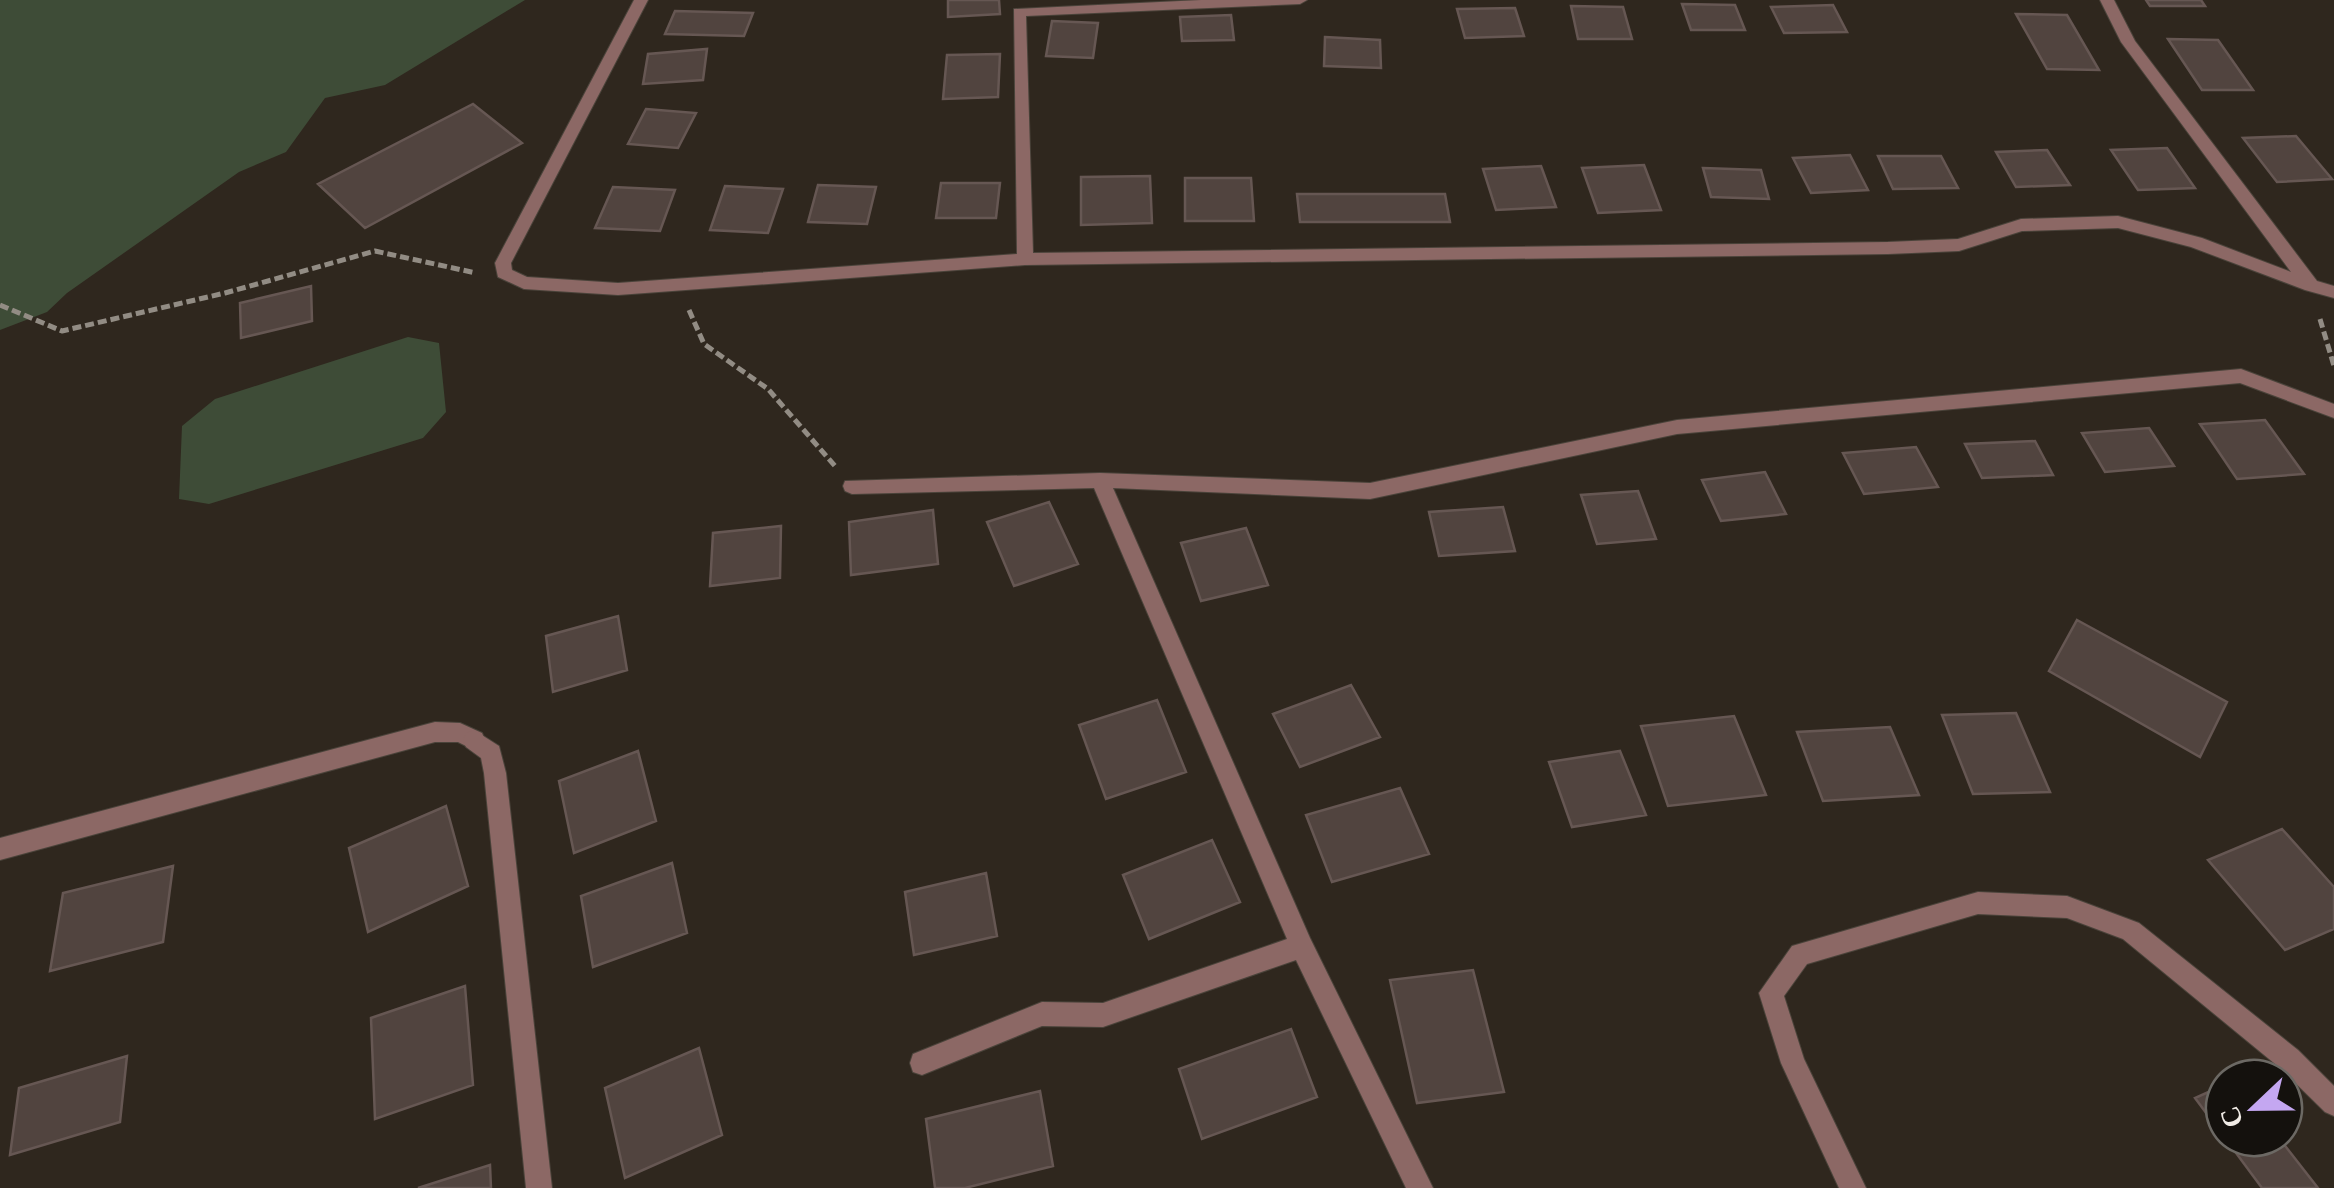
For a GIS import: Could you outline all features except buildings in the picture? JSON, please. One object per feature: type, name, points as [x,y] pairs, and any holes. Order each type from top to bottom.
[{"type":"street","points":[[642,0],[503,263],[504,272],[524,283],[618,289],[1025,259],[1888,248],[1959,245],[2021,225],[2118,222],[2196,242],[2334,292]]},
{"type":"street","points":[[1025,259],[1019,12],[1300,0]]},
{"type":"street","points":[[2108,0],[2128,42],[2310,286]]},
{"type":"street","points":[[852,486],[1100,480],[1370,491],[1677,427],[2241,376],[2334,411]]},
{"type":"street","points":[[1100,480],[1302,946],[1420,1188]]},
{"type":"street","points":[[0,849],[435,732],[460,733],[474,740],[491,753],[495,773],[539,1188]]},
{"type":"street","points":[[1854,1188],[1793,1063],[1771,993],[1800,954],[1978,903],[2067,906],[2131,931],[2289,1059],[2334,1103]]},
{"type":"street","points":[[922,1062],[1042,1014],[1103,1015],[1302,946]]},
{"type":"path","points":[[0,305],[62,332],[225,293],[375,251],[524,283]]},
{"type":"path","points":[[677,282],[704,344],[768,389],[852,486]]},
{"type":"path","points":[[2310,286],[2334,366]]},
{"type":"green space","points":[[0,0],[525,0],[385,85],[325,98],[286,152],[239,172],[67,293],[47,312],[0,330]]},
{"type":"green space","points":[[408,337],[439,343],[446,412],[423,438],[209,504],[179,499],[182,426],[215,399]]}]
